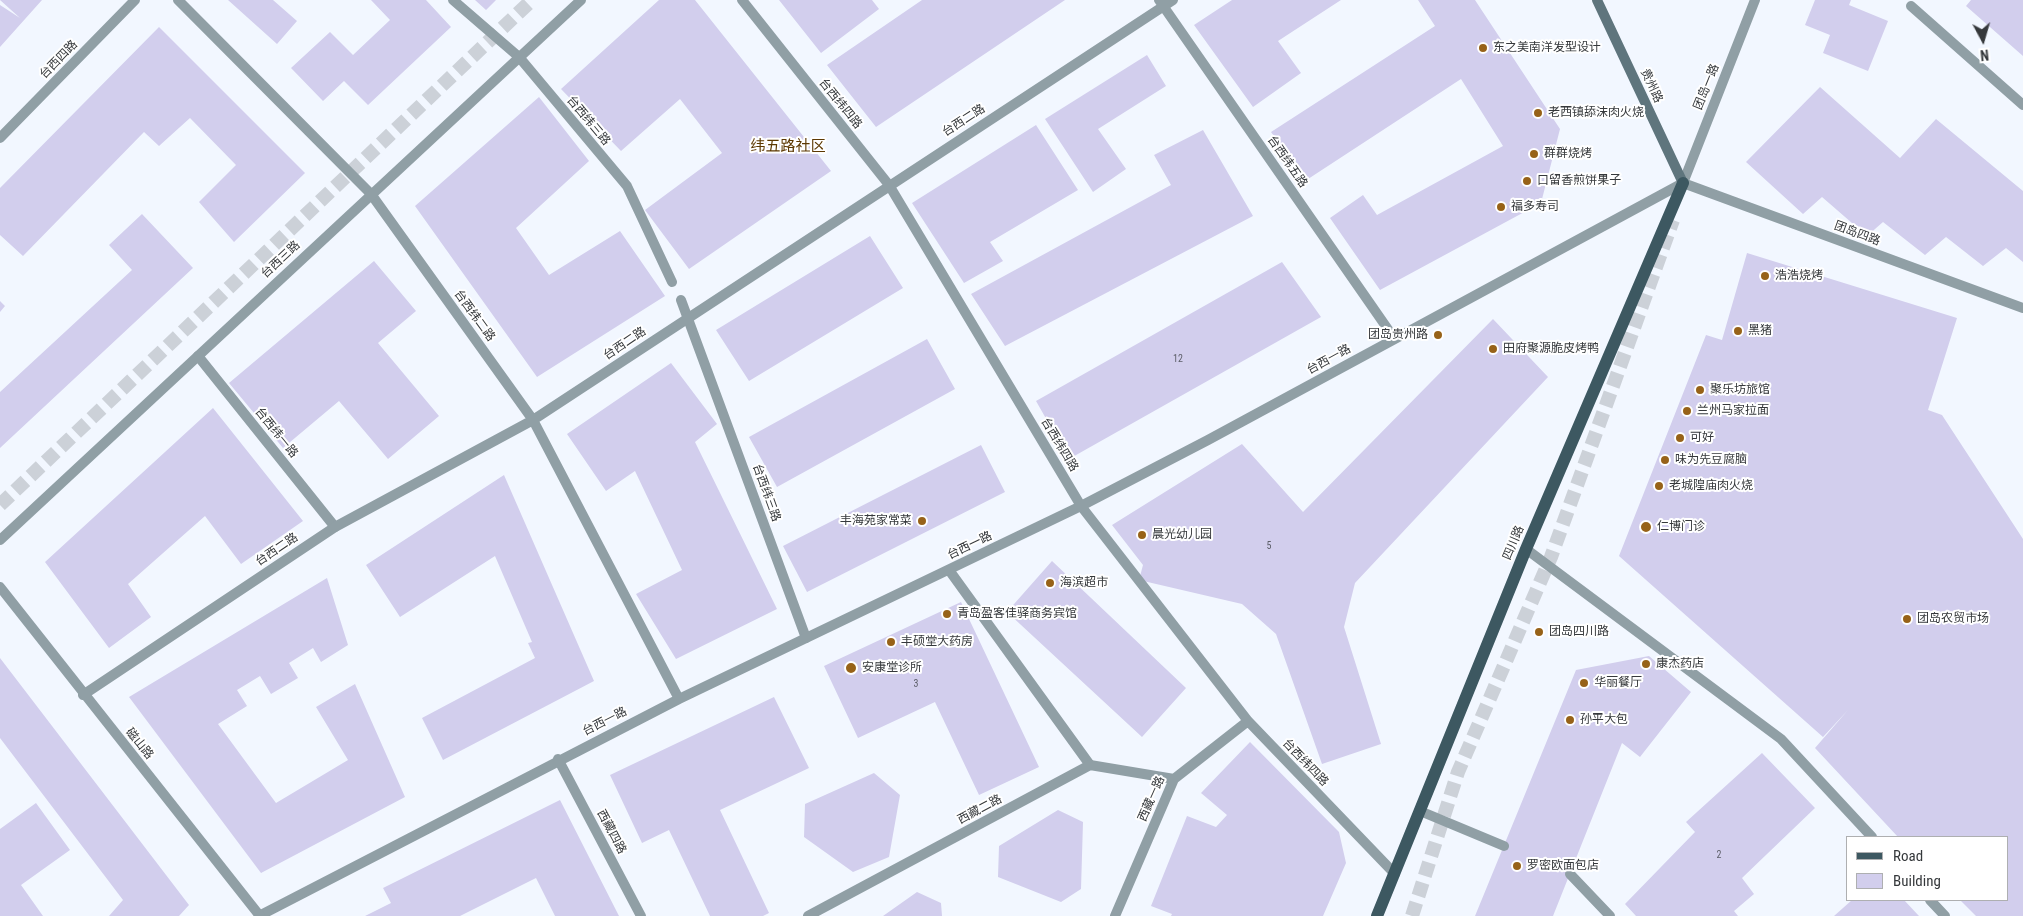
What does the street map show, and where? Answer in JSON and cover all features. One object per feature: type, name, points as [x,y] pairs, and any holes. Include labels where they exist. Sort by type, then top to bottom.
[{"type":"main road","name":"贵州路","points":[[1597,0],[1683,183]]},
{"type":"main road","name":"四川路","points":[[1378,916],[1526,549],[1683,183]]},
{"type":"street","name":"台西四路","points":[[0,138],[135,0]]},
{"type":"street","name":"台西纬二路","points":[[178,0],[371,194],[533,420],[679,699]]},
{"type":"street","name":"台西纬三路","points":[[453,0],[519,58],[626,186],[672,282]]},
{"type":"street","name":"台西三路","points":[[0,540],[581,0]]},
{"type":"street","name":"台西纬四路","points":[[742,0],[889,185],[1081,506],[1248,721],[1395,874]]},
{"type":"street","name":"台西二路","points":[[83,695],[336,527],[533,420],[1162,3],[1173,0]]},
{"type":"street","name":"团岛一路","points":[[1683,183],[1755,0]]},
{"type":"street","name":"台西纬五路","points":[[1162,3],[1394,338]]},
{"type":"street","points":[[1911,6],[2023,105]]},
{"type":"street","name":"团岛四路","points":[[1683,183],[2023,308]]},
{"type":"street","name":"台西一路","points":[[259,916],[558,759],[1081,506],[1208,440],[1683,183]]},
{"type":"street","name":"台西纬三路","points":[[681,300],[806,638]]},
{"type":"street","name":"台西纬一路","points":[[198,356],[336,527]]},
{"type":"street","points":[[1526,549],[1781,739],[1871,836]]},
{"type":"street","points":[[949,570],[1090,765],[1174,778]]},
{"type":"street","name":"磁山路","points":[[0,587],[83,695],[259,916]]},
{"type":"street","name":"西藏一路","points":[[1114,916],[1174,778],[1248,721]]},
{"type":"street","name":"西藏四路","points":[[558,759],[641,916]]},
{"type":"street","name":"西藏二路","points":[[808,916],[1090,765]]},
{"type":"street","points":[[1420,811],[1504,846]]},
{"type":"street","points":[[1570,874],[1610,916]]},
{"type":"street","points":[[1931,901],[1945,916]]},
{"type":"building","points":[[0,0],[42,0],[0,47],[0,5],[20,18]]},
{"type":"building","points":[[228,0],[273,0],[297,21],[277,44]]},
{"type":"building","points":[[371,0],[426,0],[451,27],[368,105],[344,81],[323,101],[291,68],[330,32],[353,55],[390,20]]},
{"type":"building","points":[[475,0],[496,0],[486,10]]},
{"type":"building","points":[[659,0],[695,0],[831,171],[689,269],[645,210],[722,153],[680,99],[621,151],[561,89]]},
{"type":"building","points":[[779,0],[872,0],[879,9],[821,53]]},
{"type":"building","points":[[922,0],[1065,0],[876,127],[827,65]]},
{"type":"building","points":[[1232,0],[1341,0],[1278,41],[1301,73],[1253,107],[1194,25]]},
{"type":"building","points":[[1418,0],[1475,0],[1560,129],[1541,203],[1380,290],[1330,218],[1363,195],[1377,215],[1503,146],[1461,79],[1305,181],[1271,132],[1435,26]]},
{"type":"building","points":[[1815,0],[1851,0],[1849,5],[1888,21],[1868,71],[1823,53],[1830,35],[1805,25]]},
{"type":"building","points":[[1971,0],[2023,0],[2023,56],[1966,6]]},
{"type":"building","points":[[159,27],[305,173],[234,242],[199,202],[236,165],[190,118],[159,146],[144,132],[23,256],[0,235],[0,188]]},
{"type":"building","points":[[1147,55],[1166,86],[1098,129],[1126,169],[1093,192],[1045,119]]},
{"type":"building","points":[[1820,87],[1900,158],[1936,119],[2023,191],[2023,262],[2006,248],[1983,266],[1946,237],[1925,255],[1883,222],[1867,236],[1822,197],[1803,214],[1746,162]]},
{"type":"building","points":[[539,97],[589,161],[516,228],[549,275],[620,231],[665,296],[537,377],[415,206]]},
{"type":"building","points":[[1036,125],[1078,190],[990,242],[1003,261],[964,283],[912,203]]},
{"type":"building","points":[[1203,130],[1253,216],[1005,346],[971,294],[1171,185],[1154,155]]},
{"type":"building","points":[[142,214],[193,268],[0,448],[0,392],[132,270],[109,245]]},
{"type":"building","points":[[870,236],[903,288],[749,381],[716,330]]},
{"type":"building","name":"团岛农贸市场","points":[[1747,253],[1957,318],[1928,410],[1942,415],[2023,539],[2023,916],[1976,916],[1961,901],[2008,901],[2008,836],[1897,836],[1815,748],[1848,710],[1823,737],[1619,556],[1706,335],[1722,340]]},
{"type":"building","points":[[374,261],[416,311],[378,343],[439,416],[388,459],[339,401],[283,448],[229,383]]},
{"type":"building","points":[[1282,262],[1321,317],[1069,459],[1036,401]]},
{"type":"building","points":[[0,301],[5,306],[0,312]]},
{"type":"building","points":[[1493,319],[1548,377],[1355,583],[1344,627],[1381,744],[1322,764],[1276,634],[1242,604],[1139,580],[1143,565],[1112,525],[1242,444],[1303,512]]},
{"type":"building","points":[[927,339],[955,389],[777,487],[749,437]]},
{"type":"building","points":[[671,363],[717,424],[695,442],[777,609],[676,659],[636,594],[682,570],[635,471],[606,491],[567,434]]},
{"type":"building","points":[[213,408],[303,521],[241,564],[205,516],[128,584],[151,617],[109,648],[45,562]]},
{"type":"building","points":[[981,445],[1005,492],[807,592],[783,546]]},
{"type":"building","points":[[504,475],[594,681],[443,760],[422,718],[535,658],[528,643],[532,642],[495,556],[400,617],[366,565]]},
{"type":"building","points":[[1052,561],[1186,688],[1142,737],[1007,612]]},
{"type":"building","points":[[327,578],[348,645],[321,662],[313,648],[289,663],[298,678],[271,694],[260,676],[237,690],[247,706],[218,724],[276,803],[348,760],[316,707],[355,684],[405,797],[261,873],[129,697]]},
{"type":"building","points":[[961,602],[1039,767],[979,795],[935,702],[858,738],[824,666]]},
{"type":"building","points":[[1649,656],[1691,692],[1640,757],[1622,743],[1553,916],[1475,916],[1576,670]]},
{"type":"building","points":[[0,658],[189,905],[179,916],[109,916],[123,900],[0,738]]},
{"type":"building","points":[[774,697],[809,768],[720,810],[769,913],[763,916],[710,916],[669,830],[642,843],[610,775]]},
{"type":"building","points":[[1250,742],[1339,832],[1346,863],[1323,916],[1171,916],[1172,914],[1151,906],[1187,816],[1216,827],[1227,815],[1201,793]]},
{"type":"building","points":[[1762,753],[1815,808],[1742,878],[1754,894],[1734,911],[1738,916],[1636,916],[1625,904],[1695,832],[1686,822]]},
{"type":"building","points":[[874,773],[900,795],[889,857],[853,872],[804,837],[805,804]]},
{"type":"building","points":[[560,800],[619,916],[555,916],[536,878],[460,916],[365,916],[391,903],[383,888]]},
{"type":"building","points":[[36,803],[70,850],[21,885],[43,916],[0,916],[0,829]]},
{"type":"building","points":[[1058,810],[1083,822],[1081,889],[1061,902],[998,877],[999,846]]},
{"type":"building","points":[[917,892],[941,903],[942,916],[883,916]]},
{"type":"building","points":[[1851,901],[1905,901],[1919,916],[1834,916]]},
{"type":"tunnel","points":[[0,505],[532,0]]},
{"type":"tunnel","points":[[1412,916],[1458,772],[1551,557],[1673,220]]},
{"type":"place","name":"东之美南洋发型设计","points":[[1483,48]]},
{"type":"place","name":"老西镇舔沫肉火烧","points":[[1538,113]]},
{"type":"place","name":"群群烧烤","points":[[1534,154]]},
{"type":"place","name":"口留香煎饼果子","points":[[1527,181]]},
{"type":"place","name":"福多寿司","points":[[1501,207]]},
{"type":"place","name":"浩浩烧烤","points":[[1765,276]]},
{"type":"place","name":"黑猪","points":[[1738,331]]},
{"type":"place","name":"团岛贵州路","points":[[1438,335]]},
{"type":"place","name":"田府聚源脆皮烤鸭","points":[[1493,349]]},
{"type":"place","name":"聚乐坊旅馆","points":[[1700,390]]},
{"type":"place","name":"兰州马家拉面","points":[[1687,411]]},
{"type":"place","name":"可好","points":[[1680,438]]},
{"type":"place","name":"味为先豆腐脑","points":[[1665,460]]},
{"type":"place","name":"老城隍庙肉火烧","points":[[1659,486]]},
{"type":"place","name":"丰海苑家常菜","points":[[922,521]]},
{"type":"place","name":"仁博门诊","points":[[1646,527]]},
{"type":"place","name":"晨光幼儿园","points":[[1142,535]]},
{"type":"place","name":"海滨超市","points":[[1050,583]]},
{"type":"place","name":"青岛盈客佳驿商务宾馆","points":[[947,614]]},
{"type":"place","name":"团岛农贸市场","points":[[1907,619]]},
{"type":"place","name":"团岛四川路","points":[[1539,632]]},
{"type":"place","name":"丰硕堂大药房","points":[[891,642]]},
{"type":"place","name":"康杰药店","points":[[1646,664]]},
{"type":"place","name":"安康堂诊所","points":[[851,668]]},
{"type":"place","name":"华丽餐厅","points":[[1584,683]]},
{"type":"place","name":"孙平大包","points":[[1570,720]]},
{"type":"place","name":"罗密欧面包店","points":[[1517,866]]},
{"type":"district","name":"纬五路社区","points":[[788,147]]}]
